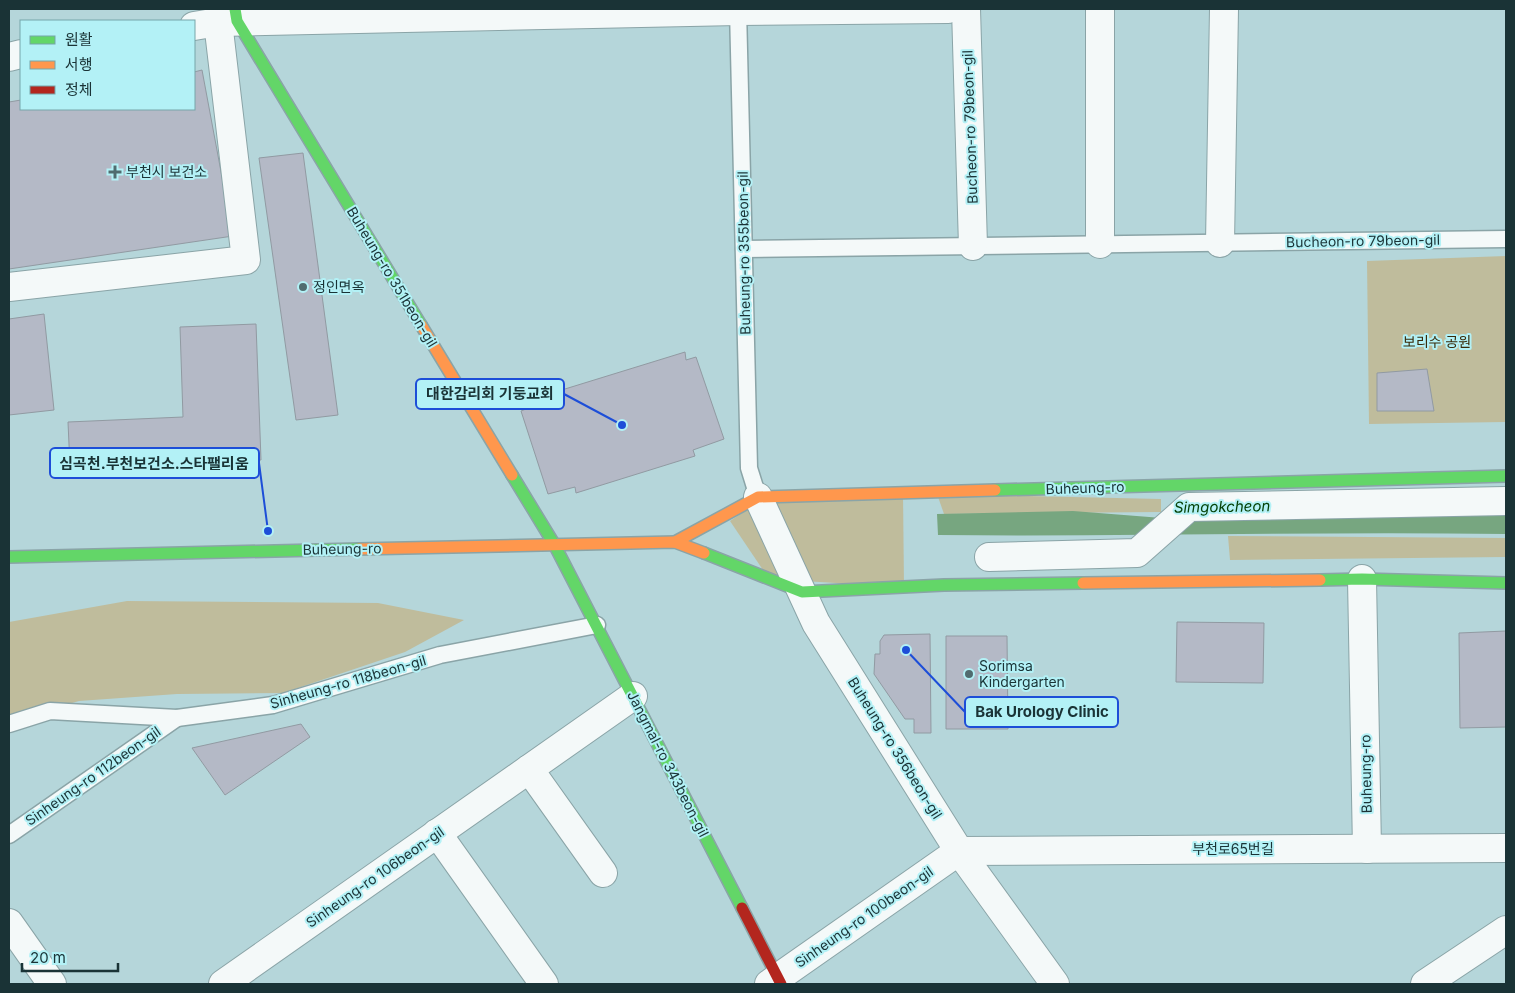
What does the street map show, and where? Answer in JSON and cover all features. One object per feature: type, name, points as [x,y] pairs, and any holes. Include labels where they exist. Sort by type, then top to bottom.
[{"type":"street","points":[[9,287],[246,260],[221,19],[738,10],[948,9]]},
{"type":"street","name":"Bucheon-ro 79beon-gil","points":[[966,9],[973,246]]},
{"type":"street","points":[[1100,9],[1100,244]]},
{"type":"street","points":[[1220,243],[1224,9]]},
{"type":"street","name":"Buheung-ro 351beon-gil","points":[[221,19],[554,544]]},
{"type":"street","name":"Buheung-ro","points":[[674,542],[758,497],[1506,476]]},
{"type":"street","points":[[1231,506],[1298,494],[1506,488]]},
{"type":"street","name":"Buheung-ro 356beon-gil","points":[[758,497],[816,623],[959,851],[1055,984]]},
{"type":"street","points":[[989,557],[1137,553],[1188,507],[1506,501]]},
{"type":"street","name":"Buheung-ro","points":[[9,557],[674,542],[802,592],[944,585],[1362,578],[1506,583]]},
{"type":"street","name":"Jangmal-ro 343beon-gil","points":[[554,544],[633,696],[776,982]]},
{"type":"street","name":"Buheung-ro","points":[[1362,578],[1367,848]]},
{"type":"street","name":"Sinheung-ro 106beon-gil","points":[[223,984],[633,696]]},
{"type":"street","points":[[528,770],[603,873]]},
{"type":"street","points":[[437,833],[544,984]]},
{"type":"street","name":"부천로65번길","points":[[959,851],[1506,848]]},
{"type":"street","name":"Sinheung-ro 100beon-gil","points":[[776,982],[959,851]]},
{"type":"street","points":[[9,923],[52,984]]},
{"type":"street","points":[[1424,984],[1506,930]]},
{"type":"lane","name":"Buheung-ro 355beon-gil","points":[[738,10],[749,468],[758,497]]},
{"type":"lane","name":"Bucheon-ro 79beon-gil","points":[[744,249],[1506,239]]},
{"type":"lane","name":"Sinheung-ro 118beon-gil","points":[[9,724],[50,711],[177,718],[273,705],[440,655],[597,625]]},
{"type":"lane","name":"Sinheung-ro 112beon-gil","points":[[9,835],[177,718]]},
{"type":"green space","name":"보리수 공원","points":[[1506,256],[1506,422],[1369,424],[1367,261]]},
{"type":"green space","points":[[903,493],[904,587],[769,579],[730,521],[754,505]]},
{"type":"green space","points":[[937,494],[1161,499],[1161,512],[944,514]]},
{"type":"green space","points":[[1228,536],[1506,538],[1506,557],[1230,560]]},
{"type":"green space","points":[[127,601],[378,603],[464,620],[405,652],[283,693],[177,694],[79,701],[9,721],[9,622]]},
{"type":"shaded area","points":[[1506,508],[1506,534],[938,535],[937,514],[1073,511],[1162,518]]},
{"type":"building","name":"부천시 보건소","points":[[202,70],[233,236],[9,269],[9,102],[20,100],[20,110],[195,110],[195,72]]},
{"type":"building","points":[[303,153],[338,415],[296,420],[259,158]]},
{"type":"building","points":[[44,314],[54,410],[9,415],[9,319]]},
{"type":"building","points":[[256,324],[261,460],[70,467],[68,422],[183,417],[180,327]]},
{"type":"building","points":[[685,352],[686,360],[696,357],[724,439],[693,450],[695,456],[576,493],[575,487],[548,494],[521,411],[541,403],[539,397]]},
{"type":"building","points":[[1427,369],[1434,411],[1377,411],[1377,373]]},
{"type":"building","points":[[1177,622],[1264,623],[1263,683],[1176,682]]},
{"type":"building","points":[[1506,631],[1506,727],[1460,728],[1459,633]]},
{"type":"building","points":[[930,634],[931,733],[914,733],[914,719],[905,719],[874,674],[875,654],[880,654],[880,641],[884,635]]},
{"type":"building","points":[[946,636],[1007,636],[1008,729],[946,729]]},
{"type":"building","points":[[301,724],[310,737],[225,795],[192,748]]},
{"type":"traffic: fast","points":[[235,9],[237,21],[421,325]]},
{"type":"traffic: fast","points":[[512,475],[554,544],[742,908]]},
{"type":"traffic: fast","points":[[995,490],[1506,476]]},
{"type":"traffic: fast","points":[[9,557],[359,549]]},
{"type":"traffic: fast","points":[[704,553],[802,592],[944,585],[1083,583]]},
{"type":"traffic: fast","points":[[1320,580],[1362,579],[1506,583]]},
{"type":"traffic: slow","points":[[421,325],[512,475]]},
{"type":"traffic: slow","points":[[675,542],[758,497],[995,490]]},
{"type":"traffic: slow","points":[[359,549],[675,542],[704,553]]},
{"type":"traffic: slow","points":[[1083,583],[1320,580]]},
{"type":"traffic: jam","points":[[742,908],[781,984]]},
{"type":"place","name":"부천시 보건소","points":[[115,172]]},
{"type":"place","name":"정인면옥","points":[[303,287]]},
{"type":"place","name":"대한감리회 기둥교회","points":[[622,425]]},
{"type":"place","name":"심곡천.부천보건소.스타팰리움","points":[[268,531]]},
{"type":"place","name":"Bak Urology Clinic","points":[[906,650]]},
{"type":"place","name":"Sorimsa Kindergarten","points":[[969,674]]},
{"type":"water label","name":"Simgokcheon","points":[[1222,507]]}]
